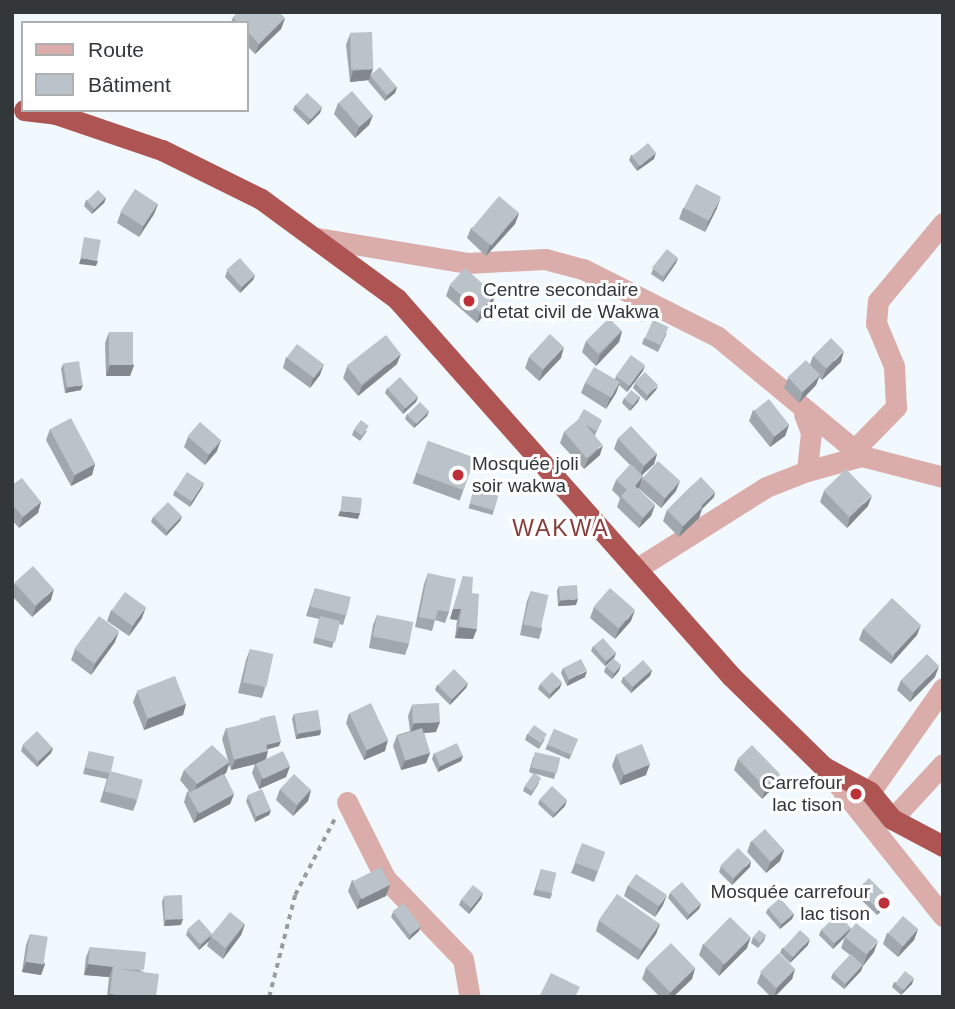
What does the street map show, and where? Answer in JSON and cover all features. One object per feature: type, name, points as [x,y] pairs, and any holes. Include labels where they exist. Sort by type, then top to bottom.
[{"type":"highway","points":[[40,112],[56,114],[162,150],[261,199],[397,299],[636,569],[824,767],[870,792],[892,819],[943,846]]},
{"type":"street","points":[[636,569],[754,494],[858,453],[897,407],[894,366],[876,323],[878,301],[943,223]]},
{"type":"street","points":[[318,239],[467,263],[545,259],[583,268],[718,337],[804,414],[858,453],[943,477]]},
{"type":"street","points":[[804,414],[811,432],[807,471]]},
{"type":"street","points":[[870,792],[943,688]]},
{"type":"street","points":[[892,819],[943,764]]},
{"type":"street","points":[[824,767],[943,916]]},
{"type":"street","points":[[347,802],[386,878],[463,958],[470,997]]},
{"type":"path","points":[[269,997],[295,895],[314,849],[347,802]]},
{"type":"building","points":[[238,12],[279,12],[285,18],[259,44],[248,32],[248,21],[236,21],[233,17]]},
{"type":"building","points":[[372,32],[373,69],[351,70],[350,33]]},
{"type":"building","points":[[380,67],[397,87],[387,95],[370,75]]},
{"type":"building","points":[[352,91],[373,115],[359,127],[338,103]]},
{"type":"building","points":[[307,93],[322,107],[311,120],[295,105]]},
{"type":"building","points":[[648,143],[656,153],[640,166],[632,156]]},
{"type":"building","points":[[696,184],[721,197],[709,221],[684,208]]},
{"type":"building","points":[[135,189],[158,204],[143,226],[120,212]]},
{"type":"building","points":[[98,190],[106,198],[94,209],[87,201]]},
{"type":"building","points":[[499,196],[519,213],[491,246],[471,229]]},
{"type":"building","points":[[84,237],[101,240],[97,261],[80,258]]},
{"type":"building","points":[[667,249],[678,258],[663,276],[652,268]]},
{"type":"building","points":[[240,258],[255,275],[242,287],[226,270]]},
{"type":"building","points":[[465,268],[495,295],[479,312],[450,285]]},
{"type":"building","points":[[641,303],[650,309],[645,317],[635,311]]},
{"type":"building","points":[[609,318],[622,331],[598,354],[586,341]]},
{"type":"building","points":[[653,320],[669,327],[660,345],[645,338]]},
{"type":"building","points":[[109,332],[133,332],[133,365],[109,365]]},
{"type":"building","points":[[550,334],[564,347],[543,370],[529,357]]},
{"type":"building","points":[[386,335],[401,354],[361,385],[347,366]]},
{"type":"building","points":[[831,338],[844,351],[826,368],[813,356]]},
{"type":"building","points":[[297,344],[324,364],[314,378],[287,358]]},
{"type":"building","points":[[631,355],[645,365],[629,386],[616,376]]},
{"type":"building","points":[[806,360],[820,375],[802,392],[788,377]]},
{"type":"building","points":[[79,361],[83,385],[67,387],[63,364]]},
{"type":"building","points":[[594,367],[620,382],[611,398],[585,383]]},
{"type":"building","points":[[645,372],[658,385],[647,395],[634,383]]},
{"type":"building","points":[[400,377],[418,397],[405,408],[387,388]]},
{"type":"building","points":[[631,390],[640,397],[633,405],[624,399]]},
{"type":"building","points":[[769,399],[789,425],[774,437],[754,411]]},
{"type":"building","points":[[420,402],[429,411],[416,424],[407,415]]},
{"type":"building","points":[[584,409],[602,420],[596,431],[578,419]]},
{"type":"building","points":[[71,418],[95,464],[74,475],[50,429]]},
{"type":"building","points":[[580,418],[602,445],[586,458],[564,431]]},
{"type":"building","points":[[361,420],[369,426],[362,436],[354,430]]},
{"type":"building","points":[[200,422],[221,440],[209,455],[188,436]]},
{"type":"building","points":[[631,426],[657,454],[644,466],[618,438]]},
{"type":"building","points":[[428,441],[475,458],[463,490],[416,473]]},
{"type":"building","points":[[658,461],[680,481],[665,498],[643,478]]},
{"type":"building","points":[[631,464],[643,476],[635,486],[655,505],[643,518],[621,496],[627,490],[616,480]]},
{"type":"building","points":[[846,469],[872,496],[849,517],[824,491]]},
{"type":"building","points":[[187,472],[204,483],[192,501],[175,490]]},
{"type":"building","points":[[701,477],[715,492],[700,507],[686,491]]},
{"type":"building","points":[[22,478],[41,502],[23,517],[12,504],[12,485]]},
{"type":"building","points":[[474,489],[498,496],[494,510],[470,503]]},
{"type":"building","points":[[686,491],[702,507],[683,526],[667,510]]},
{"type":"building","points":[[342,496],[362,498],[360,513],[340,511]]},
{"type":"building","points":[[168,502],[182,516],[167,531],[153,517]]},
{"type":"building","points":[[33,566],[54,589],[35,606],[14,583]]},
{"type":"building","points":[[428,573],[456,579],[449,612],[438,610],[435,620],[419,617]]},
{"type":"building","points":[[463,576],[473,577],[472,593],[479,594],[477,629],[459,627],[461,609],[453,609]]},
{"type":"building","points":[[577,585],[578,599],[560,600],[559,586]]},
{"type":"building","points":[[315,588],[351,597],[346,615],[310,606]]},
{"type":"building","points":[[610,588],[635,610],[619,629],[594,607]]},
{"type":"building","points":[[531,591],[549,595],[541,628],[523,624]]},
{"type":"building","points":[[125,592],[146,607],[133,626],[111,611]]},
{"type":"building","points":[[892,598],[921,625],[893,656],[863,629]]},
{"type":"building","points":[[377,615],[413,622],[409,644],[373,637]]},
{"type":"building","points":[[99,616],[119,631],[94,664],[74,649]]},
{"type":"building","points":[[320,616],[340,621],[335,642],[315,637]]},
{"type":"building","points":[[603,638],[616,653],[606,662],[593,647]]},
{"type":"building","points":[[250,649],[273,654],[266,687],[243,682]]},
{"type":"building","points":[[927,654],[939,666],[913,692],[901,680]]},
{"type":"building","points":[[613,658],[621,665],[614,674],[606,666]]},
{"type":"building","points":[[581,659],[587,671],[569,680],[563,668]]},
{"type":"building","points":[[643,660],[652,670],[632,687],[624,677]]},
{"type":"building","points":[[454,669],[468,683],[452,699],[438,685]]},
{"type":"building","points":[[552,672],[562,682],[550,694],[540,684]]},
{"type":"building","points":[[175,676],[186,704],[147,719],[137,691]]},
{"type":"building","points":[[371,703],[388,740],[367,750],[349,713]]},
{"type":"building","points":[[439,703],[440,722],[413,723],[412,704]]},
{"type":"building","points":[[318,710],[321,730],[297,734],[294,714]]},
{"type":"building","points":[[275,715],[281,741],[265,745],[259,719]]},
{"type":"building","points":[[260,720],[268,751],[234,760],[226,728]]},
{"type":"building","points":[[534,725],[547,734],[541,743],[528,734]]},
{"type":"building","points":[[422,728],[430,753],[405,761],[397,736]]},
{"type":"building","points":[[554,729],[578,739],[571,755],[547,745]]},
{"type":"building","points":[[37,731],[53,748],[38,761],[22,745]]},
{"type":"building","points":[[457,743],[463,756],[440,766],[434,754]]},
{"type":"building","points":[[642,744],[650,764],[624,775],[616,754]]},
{"type":"building","points":[[212,745],[230,762],[197,784],[184,770]]},
{"type":"building","points":[[752,745],[780,774],[765,788],[738,759]]},
{"type":"building","points":[[89,751],[114,757],[111,773],[85,768]]},
{"type":"building","points":[[283,751],[290,766],[263,779],[256,764]]},
{"type":"building","points":[[535,752],[560,758],[557,773],[531,768]]},
{"type":"building","points":[[110,771],[143,780],[137,800],[105,791]]},
{"type":"building","points":[[534,773],[541,778],[532,791],[525,786]]},
{"type":"building","points":[[223,774],[234,794],[199,814],[188,793]]},
{"type":"building","points":[[294,774],[311,790],[296,805],[280,789]]},
{"type":"building","points":[[552,786],[567,800],[555,813],[540,799]]},
{"type":"building","points":[[262,789],[271,810],[256,816],[247,795]]},
{"type":"building","points":[[765,829],[784,850],[770,862],[752,841]]},
{"type":"building","points":[[582,843],[605,852],[598,872],[574,863]]},
{"type":"building","points":[[738,848],[751,861],[733,878],[720,866]]},
{"type":"building","points":[[381,867],[390,885],[362,899],[352,882]]},
{"type":"building","points":[[541,869],[557,873],[551,893],[536,889]]},
{"type":"building","points":[[636,874],[667,895],[659,906],[628,886]]},
{"type":"building","points":[[869,878],[890,899],[879,911],[858,889]]},
{"type":"building","points":[[682,882],[701,904],[689,914],[670,892]]},
{"type":"building","points":[[473,885],[483,893],[471,908],[461,900]]},
{"type":"building","points":[[617,894],[660,924],[641,950],[599,920]]},
{"type":"building","points":[[182,895],[183,919],[165,920],[164,896]]},
{"type":"building","points":[[780,898],[794,914],[782,924],[768,908]]},
{"type":"building","points":[[404,903],[421,926],[410,935],[393,911]]},
{"type":"building","points":[[230,912],[245,924],[225,948],[210,936]]},
{"type":"building","points":[[838,914],[851,928],[834,944],[821,930]]},
{"type":"building","points":[[903,916],[918,929],[903,946],[888,933]]},
{"type":"building","points":[[730,917],[751,937],[724,964],[704,944]]},
{"type":"building","points":[[199,919],[212,934],[200,945],[187,929]]},
{"type":"building","points":[[856,923],[878,941],[866,955],[845,937]]},
{"type":"building","points":[[759,930],[766,935],[760,943],[753,937]]},
{"type":"building","points":[[800,930],[810,939],[793,957],[783,949]]},
{"type":"building","points":[[30,934],[48,937],[43,964],[26,962]]},
{"type":"building","points":[[671,943],[695,968],[670,992],[646,967]]},
{"type":"building","points":[[90,947],[146,952],[144,970],[118,969],[159,974],[156,997],[110,994],[113,967],[88,964]]},
{"type":"building","points":[[779,953],[795,969],[776,988],[760,972]]},
{"type":"building","points":[[851,954],[863,965],[845,984],[833,973]]},
{"type":"building","points":[[905,971],[914,978],[904,990],[895,984]]},
{"type":"building","points":[[551,973],[580,987],[575,997],[540,995]]},
{"type":"place","name":"Centre secondaire d'etat civil de Wakwa","points":[[469,301]]},
{"type":"place","name":"Mosquée joli soir wakwa","points":[[458,475]]},
{"type":"place","name":"Carrefour lac tison","points":[[856,794]]},
{"type":"place","name":"Mosquée carrefour lac tison","points":[[884,903]]},
{"type":"district","name":"WAKWA","points":[[561,528]]}]
